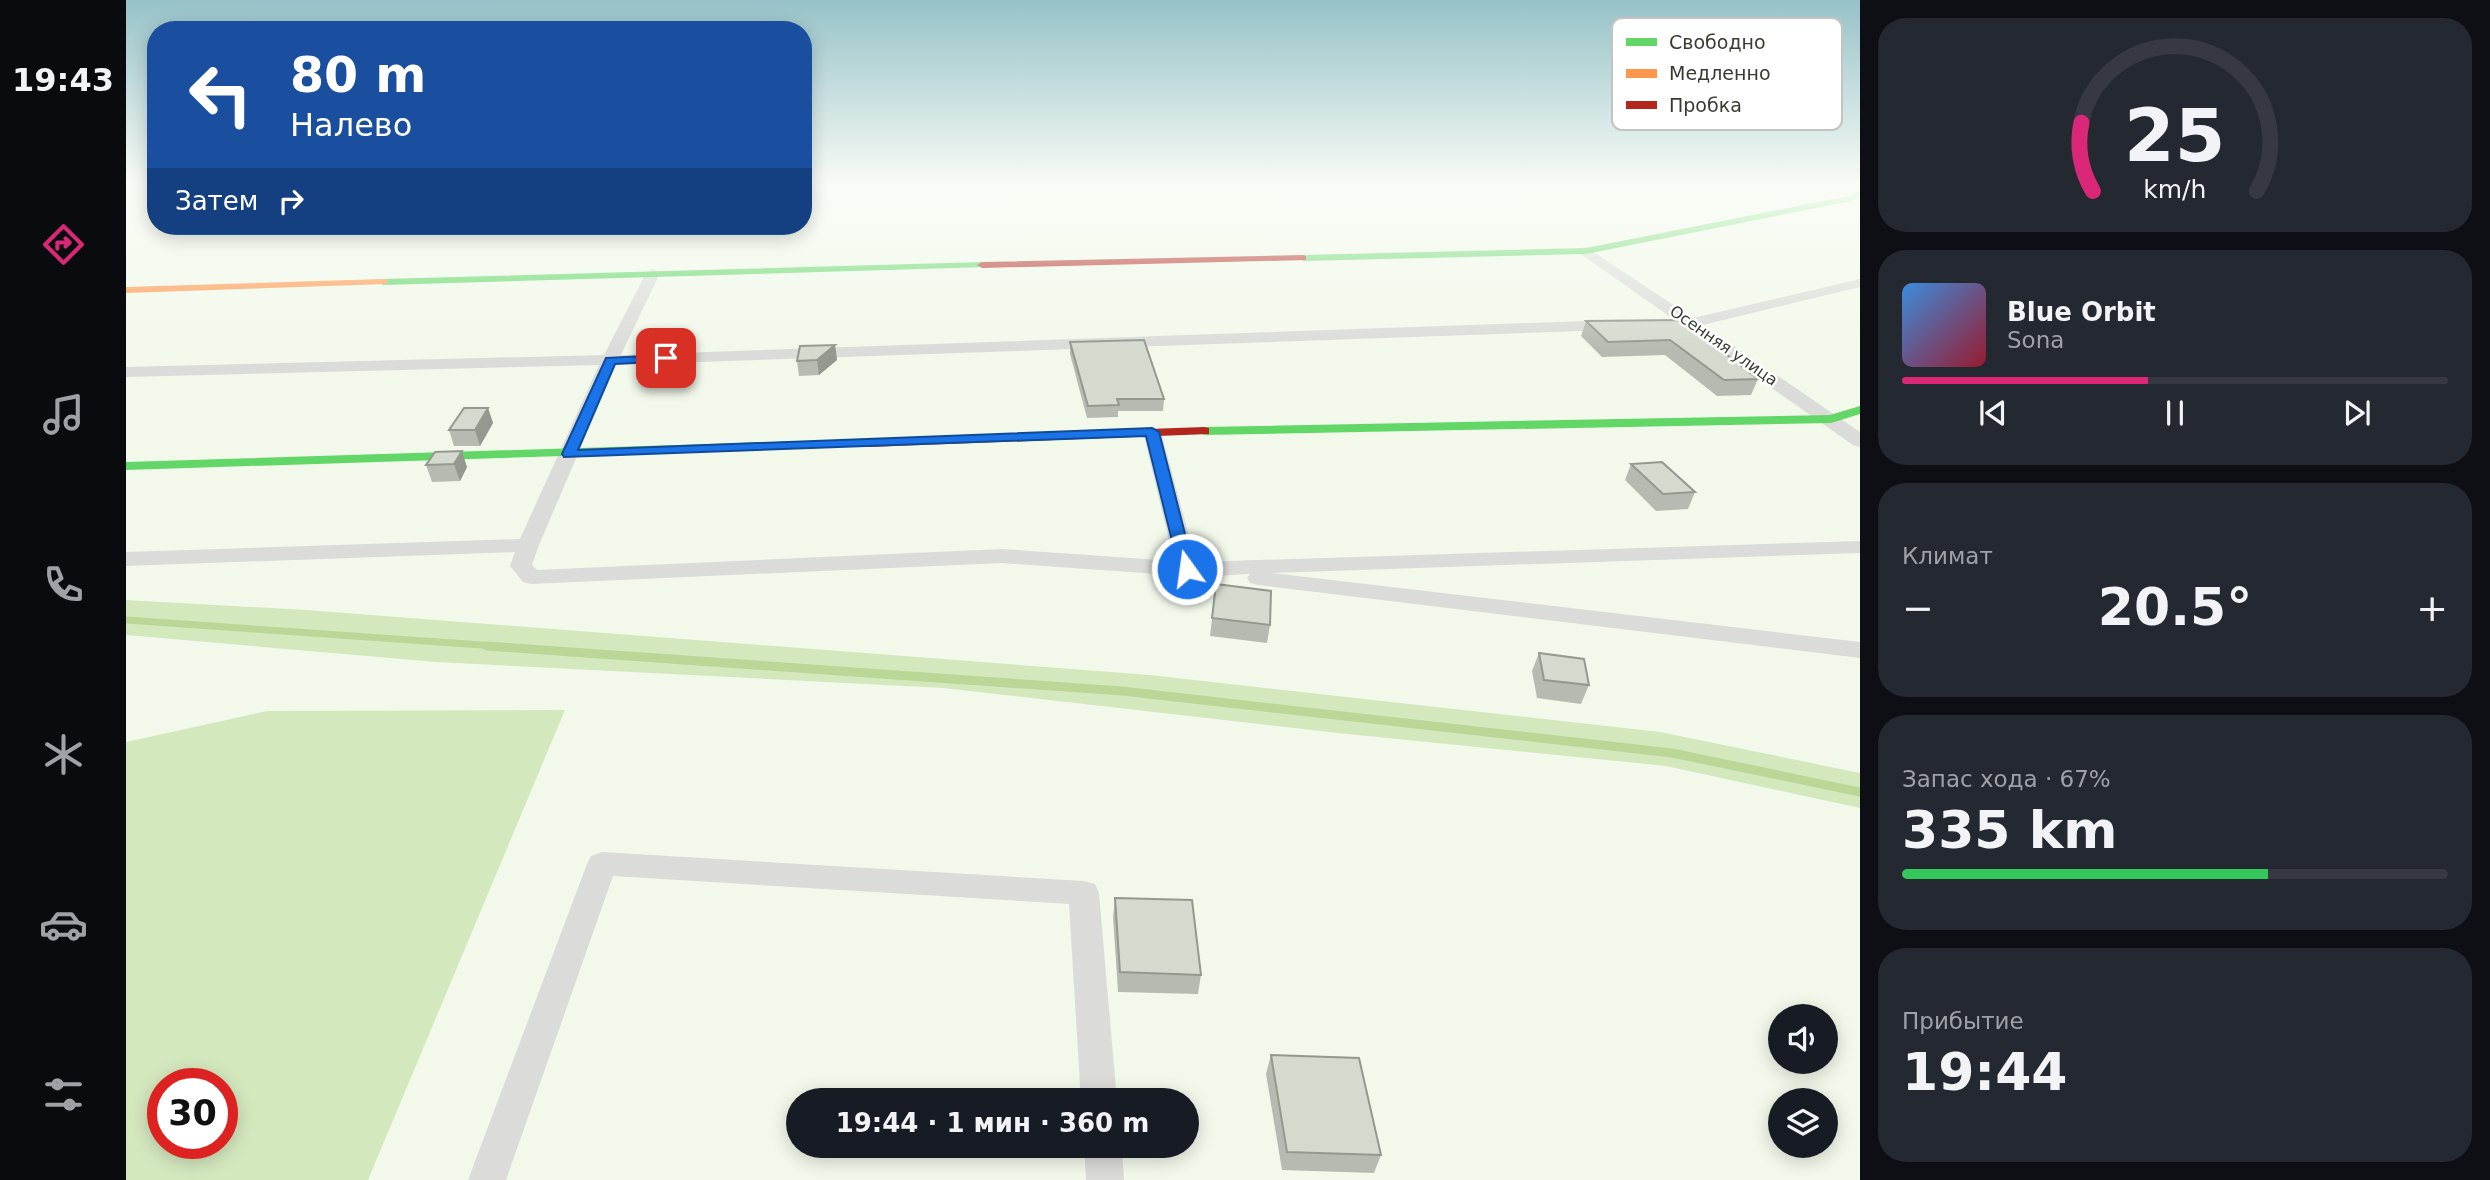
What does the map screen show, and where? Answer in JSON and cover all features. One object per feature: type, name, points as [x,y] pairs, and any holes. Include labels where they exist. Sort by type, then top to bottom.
[{"type":"street","points":[[126,290],[653,273],[1586,251],[1641,240]]},
{"type":"street","name":"Осенняя улица","points":[[1586,251],[1860,440]]},
{"type":"street","points":[[653,273],[610,360],[528,545],[521,566],[531,577],[1002,556],[1187,569],[1860,650]]},
{"type":"street","points":[[126,372],[610,360],[1691,323],[1860,283]]},
{"type":"street","points":[[126,466],[569,454],[1152,432],[1831,419],[1860,410]]},
{"type":"street","points":[[1152,432],[1187,569]]},
{"type":"street","points":[[126,559],[528,545]]},
{"type":"street","points":[[1187,569],[1860,547]]},
{"type":"street","points":[[487,1180],[602,864],[1084,893],[1098,1088]]},
{"type":"street","points":[[1104,1158],[1105,1180]]},
{"type":"green space","points":[[126,600],[307,610],[1150,675],[1660,732],[1860,773],[1860,808],[1666,766],[1338,733],[943,688],[436,662],[126,635]]},
{"type":"green space","points":[[565,710],[368,1180],[126,1180],[126,742],[267,711]]},
{"type":"building","points":[[1682,320],[1758,379],[1724,380],[1670,340],[1608,342],[1586,321]]},
{"type":"building","points":[[1144,340],[1164,399],[1117,399],[1119,405],[1088,406],[1070,342]]},
{"type":"building","points":[[835,345],[817,360],[797,361],[800,346]]},
{"type":"building","points":[[464,408],[488,408],[475,430],[449,430]]},
{"type":"building","points":[[462,451],[454,464],[426,465],[435,452]]},
{"type":"building","points":[[1662,462],[1695,492],[1663,494],[1631,464]]},
{"type":"building","points":[[1216,584],[1271,591],[1270,625],[1212,618]]},
{"type":"building","points":[[1539,653],[1584,659],[1589,685],[1544,680]]},
{"type":"building","points":[[1115,898],[1192,900],[1201,975],[1120,972]]},
{"type":"building","points":[[1271,1055],[1359,1058],[1381,1155],[1287,1152]]},
{"type":"waterway","points":[[126,620],[511,647]]},
{"type":"waterway","points":[[487,646],[1122,691],[1672,753],[1860,792]]},
{"type":"traffic: fast","points":[[1303,258],[1586,251],[1641,240]]},
{"type":"traffic: fast","points":[[383,282],[982,265]]},
{"type":"traffic: fast","points":[[1204,431],[1831,419],[1860,410]]},
{"type":"traffic: fast","points":[[126,466],[869,443]]},
{"type":"traffic: slow","points":[[126,290],[383,282]]},
{"type":"traffic: jam","points":[[982,265],[1303,258]]},
{"type":"traffic: jam","points":[[869,443],[1204,431]]},
{"type":"route","points":[[666,358],[610,360],[569,454],[1152,432],[1187,569]]}]
